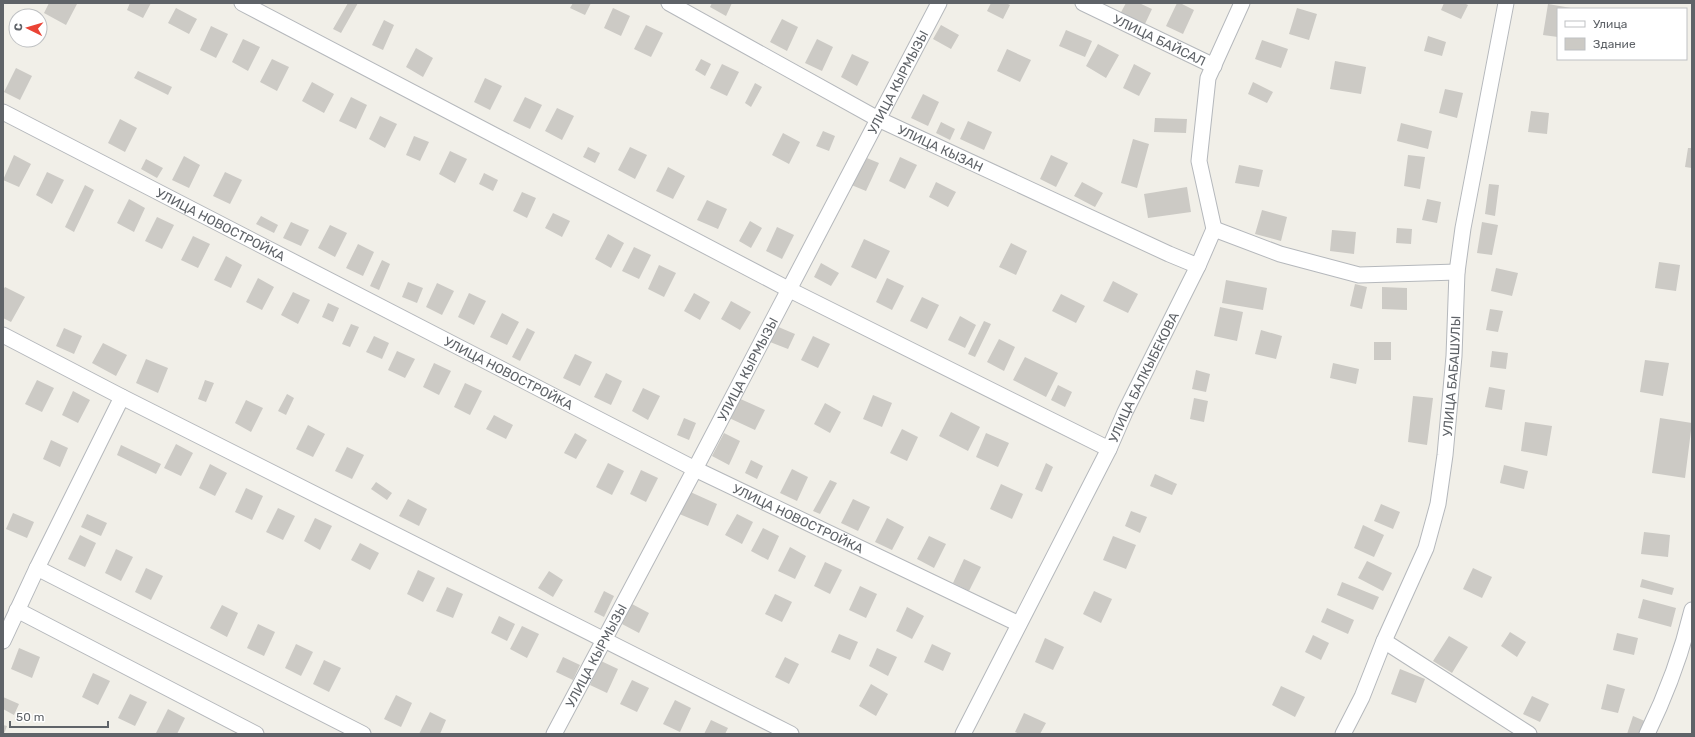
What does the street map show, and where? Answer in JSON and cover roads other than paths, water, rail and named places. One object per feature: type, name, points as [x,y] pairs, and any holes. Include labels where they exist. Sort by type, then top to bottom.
[{"type":"street","points":[[242,3],[788,289],[1109,449]]},
{"type":"street","name":"УЛИЦА КЫЗАН","points":[[669,3],[878,119],[1169,254],[1198,266]]},
{"type":"street","name":"УЛИЦА КЫРМЫЗЫ","points":[[554,734],[695,469],[939,3]]},
{"type":"street","name":"УЛИЦА БАЙСАЛ","points":[[1083,3],[1214,66]]},
{"type":"street","points":[[1242,3],[1208,78],[1199,161],[1214,229],[1280,254],[1359,275],[1457,272]]},
{"type":"street","name":"УЛИЦА БАБАШУЛЫ","points":[[1343,734],[1362,698],[1384,641],[1426,548],[1438,504],[1445,455],[1454,356],[1457,272],[1466,214],[1506,3]]},
{"type":"street","name":"УЛИЦА НОВОСТРОЙКА","points":[[3,112],[695,469],[1019,624]]},
{"type":"street","name":"УЛИЦА БАЛКЫБЕКОВА","points":[[963,734],[1109,449],[1125,412],[1198,266],[1214,229]]},
{"type":"street","points":[[3,335],[122,397],[791,734]]},
{"type":"street","points":[[3,641],[37,568],[122,397]]},
{"type":"street","points":[[37,568],[363,734]]},
{"type":"street","points":[[18,610],[256,734]]},
{"type":"street","points":[[1647,734],[1656,716],[1673,670],[1686,633],[1692,610]]},
{"type":"street","points":[[1384,641],[1528,734]]}]
